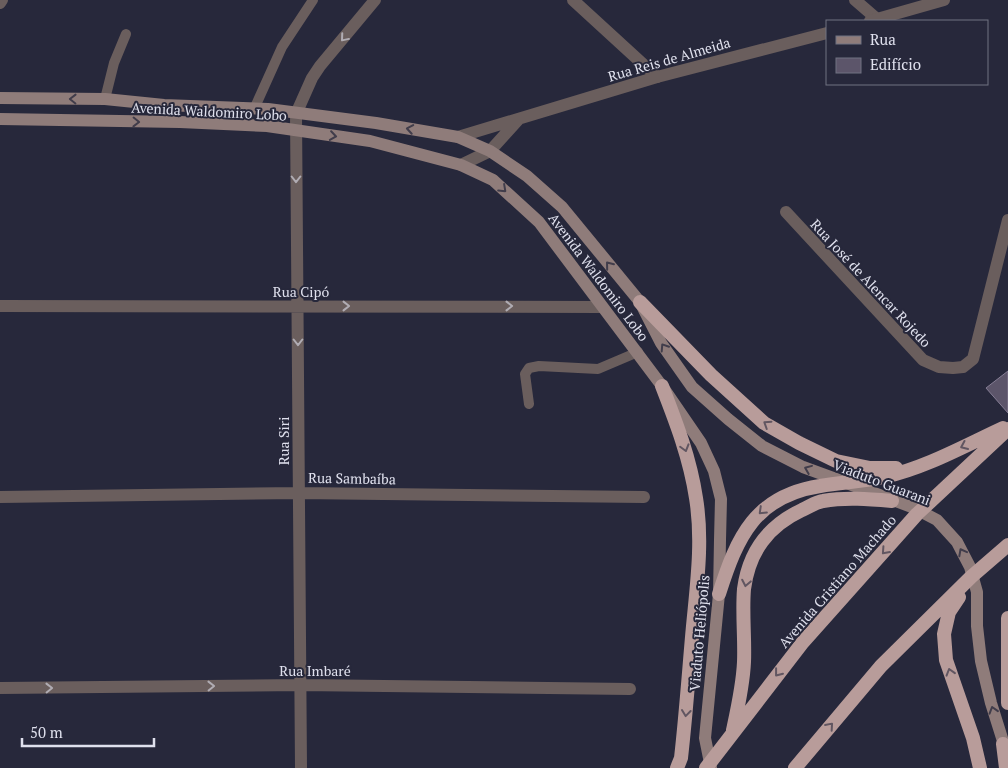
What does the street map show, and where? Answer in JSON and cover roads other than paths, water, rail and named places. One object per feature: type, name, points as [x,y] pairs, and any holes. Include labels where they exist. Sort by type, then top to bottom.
[{"type":"highway","points":[[640,302],[710,375],[764,423],[836,460],[870,468],[911,469]]},
{"type":"highway","points":[[662,386],[681,433],[691,468],[696,500],[699,549],[689,692],[681,758],[677,768]]},
{"type":"highway","points":[[719,594],[729,563],[743,534],[762,509],[789,493],[819,486],[885,477],[911,469],[1008,427]]},
{"type":"highway","name":"Avenida Cristiano Machado","points":[[706,768],[803,642],[917,514],[1008,427]]},
{"type":"highway","points":[[732,733],[740,698],[744,662],[744,588],[750,563],[758,544],[774,528],[795,513],[821,501],[857,498],[892,501]]},
{"type":"highway","points":[[795,768],[881,666],[971,577],[1008,545]]},
{"type":"highway","points":[[971,577],[949,612],[944,634],[946,660],[973,738],[980,768]]},
{"type":"highway","points":[[1008,618],[1008,703]]},
{"type":"highway","points":[[1006,750],[1006,768]]},
{"type":"main road","name":"Avenida Waldomiro Lobo","points":[[0,98],[105,99],[164,105],[254,108],[376,123],[458,137],[490,151],[527,176],[562,207],[640,302]]},
{"type":"main road","name":"Avenida Waldomiro Lobo","points":[[0,119],[180,122],[267,126],[370,141],[461,165],[493,180],[539,222],[638,352],[701,443],[714,471],[720,499]]},
{"type":"main road","name":"Viaduto Guarani","points":[[640,302],[661,343],[692,387],[755,441],[803,467],[912,507],[937,520],[957,542],[970,567],[977,592],[977,626],[981,661],[991,703],[1006,750]]},
{"type":"main road","name":"Viaduto Heliópolis","points":[[711,768],[705,738],[719,594],[720,499]]},
{"type":"street","points":[[296,114],[316,72],[375,0]]},
{"type":"street","points":[[573,0],[656,77]]},
{"type":"street","points":[[855,0],[874,20],[944,0]]},
{"type":"street","name":"Rua Reis de Almeida","points":[[458,137],[656,77],[826,33]]},
{"type":"street","name":"Rua Siri","points":[[296,114],[301,768]]},
{"type":"street","name":"Rua Reis de Almeida","points":[[461,165],[490,151],[520,119]]},
{"type":"street","name":"Rua José de Alencar Rojedo","points":[[786,212],[923,360],[939,367],[963,367],[973,359],[1008,220]]},
{"type":"street","name":"Rua Cipó","points":[[0,306],[602,306]]},
{"type":"street","name":"Rua Sambaíba","points":[[0,497],[299,493],[644,497]]},
{"type":"street","name":"Rua Imbaré","points":[[0,688],[301,685],[630,689]]},
{"type":"lane","points":[[254,108],[282,47],[313,0]]},
{"type":"lane","points":[[105,99],[114,62],[126,34]]},
{"type":"lane","points":[[529,404],[525,374],[529,368],[539,366],[598,369],[638,352]]}]
